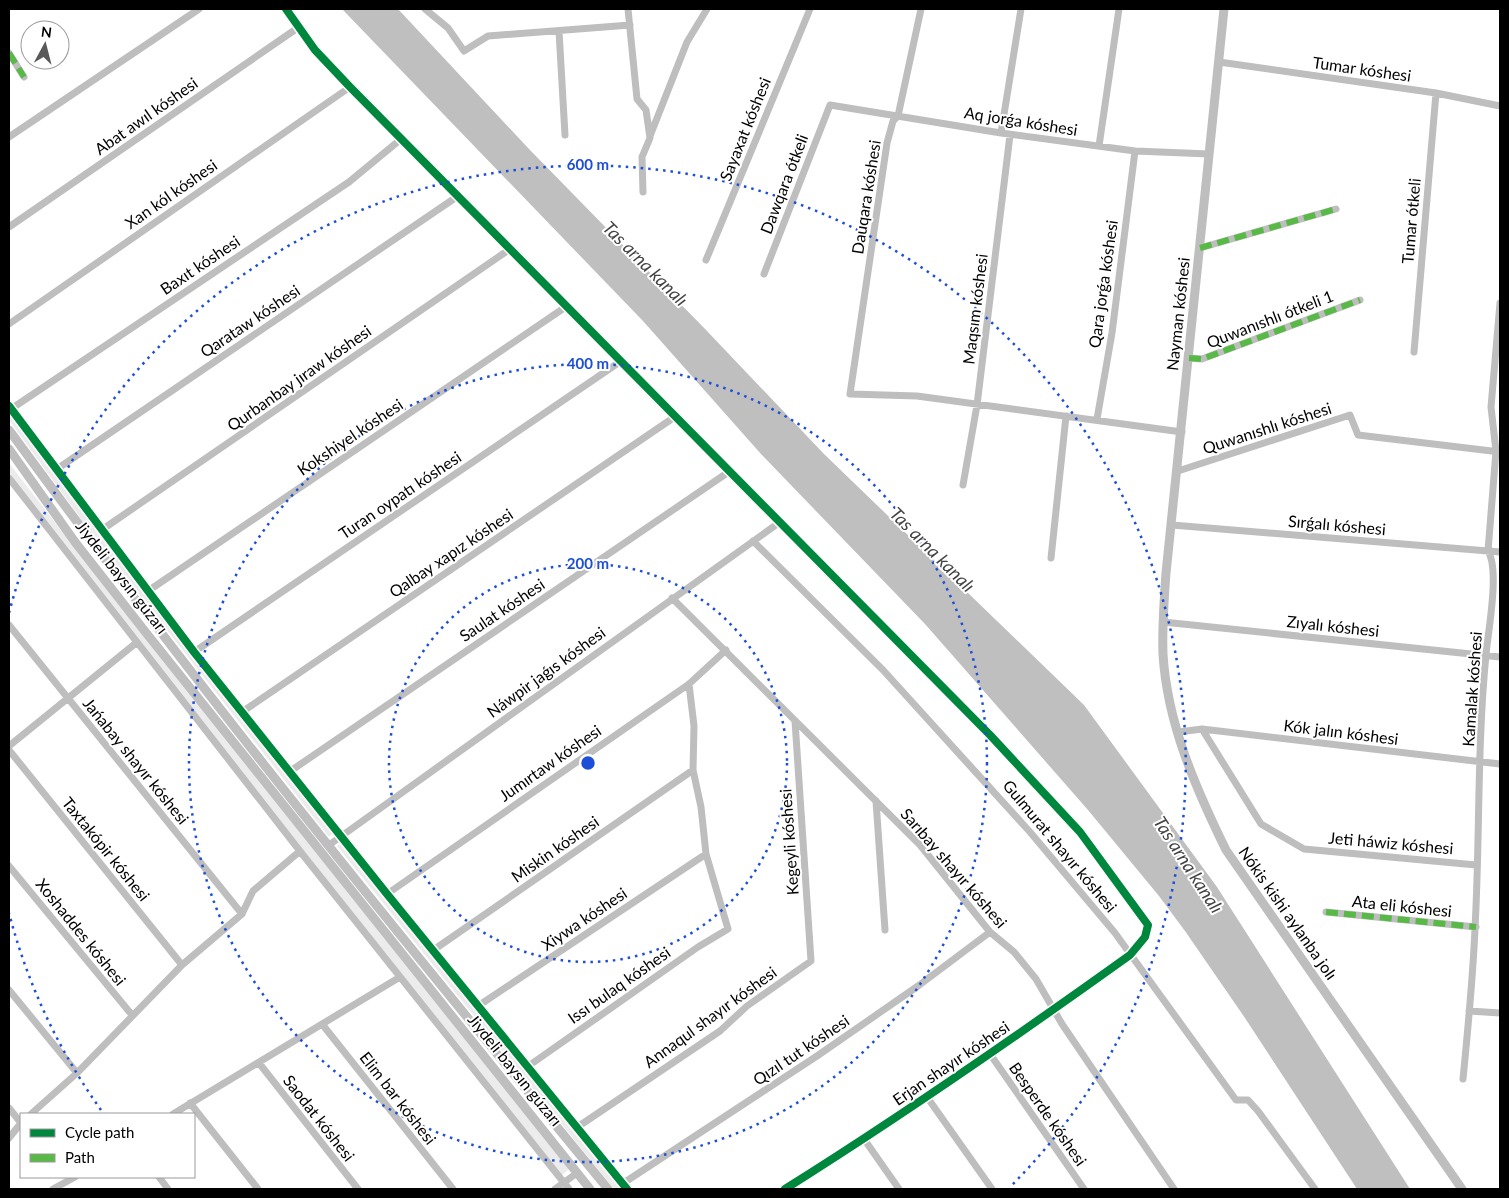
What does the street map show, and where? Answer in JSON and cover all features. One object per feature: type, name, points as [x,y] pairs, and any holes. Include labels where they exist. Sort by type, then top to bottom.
[{"type":"main road","name":"Nayman kóshesi","points":[[1163,622],[1224,9]]},
{"type":"main road","name":"Jiydeli baysın gúzarı","points":[[9,430],[84,532],[329,845],[608,1189]]},
{"type":"main road","name":"Jiydeli baysın gúzarı","points":[[9,449],[75,542],[140,626],[590,1189]]},
{"type":"main road","name":"Nókis kishi aylanba jolı","points":[[1163,622],[1163,654],[1168,695],[1198,792],[1226,850],[1462,1189]]},
{"type":"street","points":[[9,137],[199,9]]},
{"type":"street","points":[[286,9],[315,50],[350,87],[780,522]]},
{"type":"street","points":[[425,9],[448,28],[464,51],[488,36],[630,25]]},
{"type":"street","points":[[628,9],[637,99],[646,110],[650,138]]},
{"type":"street","points":[[643,192],[642,157],[688,42],[706,9]]},
{"type":"street","name":"Sayaxat kóshesi","points":[[706,260],[810,9]]},
{"type":"street","name":"Dauqara kóshesi","points":[[921,9],[898,116],[893,121],[887,143],[850,394],[917,396],[977,405]]},
{"type":"street","points":[[1001,133],[1021,9]]},
{"type":"street","points":[[1099,146],[1119,9]]},
{"type":"street","name":"Abat awıl kóshesi","points":[[9,227],[299,27]]},
{"type":"street","points":[[559,31],[565,135]]},
{"type":"street","points":[[9,53],[24,77]]},
{"type":"street","name":"Tumar kóshesi","points":[[1219,62],[1436,94],[1500,106]]},
{"type":"street","name":"Xan kól kóshesi","points":[[9,324],[350,87]]},
{"type":"street","name":"Tumar ótkeli","points":[[1414,352],[1436,94]]},
{"type":"street","name":"Aq jorǵa kóshesi","points":[[830,105],[1010,135],[1135,151],[1209,154]]},
{"type":"street","name":"Dawqara ótkeli","points":[[764,274],[830,105]]},
{"type":"street","name":"Maqsım kóshesi","points":[[963,485],[977,405],[1010,135]]},
{"type":"street","name":"Baxıt kóshesi","points":[[10,408],[349,182],[402,139]]},
{"type":"street","name":"Qara jorǵa kóshesi","points":[[1097,419],[1112,333],[1135,151]]},
{"type":"street","name":"Qarataw kóshesi","points":[[57,469],[458,196]]},
{"type":"street","points":[[1200,248],[1336,209]]},
{"type":"street","name":"Qurbanbay jıraw kóshesi","points":[[103,529],[510,249]]},
{"type":"street","name":"Quwanıshlı ótkeli 1","points":[[1189,358],[1202,359],[1360,300]]},
{"type":"street","name":"Kamalak kóshesi","points":[[1462,1079],[1476,927],[1476,864],[1486,656],[1491,614],[1493,559],[1488,551],[1498,452],[1491,407],[1500,303]]},
{"type":"street","name":"Kokshiyel kóshesi","points":[[148,591],[567,306]]},
{"type":"street","name":"Turan oypatı kóshesi","points":[[194,652],[621,361]]},
{"type":"street","points":[[977,405],[1097,419],[1182,432]]},
{"type":"street","points":[[10,408],[194,652],[432,951],[625,1186]]},
{"type":"street","name":"Quwanıshlı kóshesi","points":[[1178,472],[1350,415],[1358,435],[1498,452]]},
{"type":"street","name":"Qalbay xapız kóshesi","points":[[242,712],[676,416]]},
{"type":"street","points":[[1051,558],[1066,416]]},
{"type":"street","name":"Saulat kóshesi","points":[[289,772],[730,471]]},
{"type":"street","points":[[9,478],[136,643],[569,1189]]},
{"type":"street","name":"Náwpir jaǵıs kóshesi","points":[[329,845],[780,522]]},
{"type":"street","name":"Erjan shayır kóshesi","points":[[780,522],[970,714],[1080,832],[1148,925],[1145,937],[1130,954],[927,1097],[785,1189]]},
{"type":"street","name":"Sırǵalı kóshesi","points":[[1172,525],[1500,552]]},
{"type":"street","name":"Gulmurat shayır kóshesi","points":[[753,541],[883,670],[988,784],[1116,933],[1236,1100],[1248,1100],[1258,1111],[1315,1189]]},
{"type":"street","name":"Sarıbay shayır kóshesi","points":[[672,598],[920,845],[990,932],[1014,952],[1036,979],[1174,1189]]},
{"type":"street","name":"Zıyalı kóshesi","points":[[1163,622],[1500,657]]},
{"type":"street","name":"Jańabay shayır kóshesi","points":[[9,625],[242,914]]},
{"type":"street","points":[[9,746],[67,697],[136,643]]},
{"type":"street","name":"Jumırtaw kóshesi","points":[[387,894],[689,684],[726,650]]},
{"type":"street","points":[[689,684],[694,726],[693,770],[701,807],[706,854]]},
{"type":"street","name":"Kegeyli kóshesi","points":[[795,720],[810,961]]},
{"type":"street","name":"Kók jalın kóshesi","points":[[1179,732],[1202,729],[1500,764]]},
{"type":"street","name":"Jeti háwiz kóshesi","points":[[1202,729],[1261,824],[1304,849],[1476,864]]},
{"type":"street","name":"Taxtakópir kóshesi","points":[[9,750],[182,965]]},
{"type":"street","name":"Miskin kóshesi","points":[[432,951],[693,770]]},
{"type":"street","points":[[876,801],[885,930]]},
{"type":"street","points":[[32,1113],[77,1073],[182,965],[242,914],[253,891],[300,851]]},
{"type":"street","name":"Issı bulaq kóshesi","points":[[527,1067],[698,947],[728,929],[706,854]]},
{"type":"street","name":"Xiywa kóshesi","points":[[478,1006],[706,854]]},
{"type":"street","name":"Xoshaddes kóshesi","points":[[9,866],[132,1015]]},
{"type":"street","name":"Ata eli kóshesi","points":[[1326,912],[1476,927]]},
{"type":"street","name":"Qızıl tut kóshesi","points":[[625,1186],[918,986],[990,932]]},
{"type":"street","name":"Annaqul shayır kóshesi","points":[[576,1128],[720,1032],[747,1006],[810,961]]},
{"type":"street","points":[[175,1113],[400,978]]},
{"type":"street","points":[[9,990],[77,1073]]},
{"type":"street","points":[[1469,1011],[1500,1012]]},
{"type":"street","name":"Elim bar kóshesi","points":[[322,1024],[453,1189]]},
{"type":"street","name":"Besperde kóshesi","points":[[990,1054],[1084,1189]]},
{"type":"street","name":"Saodat kóshesi","points":[[259,1064],[358,1189]]},
{"type":"street","points":[[927,1097],[992,1189]]},
{"type":"street","points":[[190,1103],[258,1189]]},
{"type":"street","points":[[9,1108],[20,1122]]},
{"type":"street","points":[[9,1138],[20,1124]]},
{"type":"street","points":[[864,1139],[899,1189]]},
{"type":"street","points":[[555,1189],[577,1173]]},
{"type":"street","points":[[54,1189],[65,1187],[74,1178]]},
{"type":"street","points":[[160,1178],[168,1189]]},
{"type":"shaded area","points":[[9,411],[171,629],[334,833],[329,837],[95,538],[9,420]]},
{"type":"shaded area","points":[[9,463],[150,645],[569,1169],[562,1175],[146,649],[9,472]]},
{"type":"shaded area","points":[[342,843],[621,1189],[614,1189],[337,846]]},
{"type":"water","name":"Tas arna kanalı","points":[[342,9],[398,9],[529,149],[824,454],[1084,705],[1217,887],[1410,1189],[1357,1189],[1245,1018],[1185,931],[1159,896],[1088,810],[925,624],[761,454],[643,321]]},
{"type":"marked path","points":[[9,53],[24,77]]},
{"type":"marked path","points":[[1200,248],[1336,209]]},
{"type":"marked path","points":[[1189,358],[1202,359],[1360,300]]},
{"type":"marked path","points":[[1326,912],[1476,927]]},
{"type":"cycle path","points":[[286,9],[315,50],[350,87],[990,735],[1080,832],[1148,925],[1145,937],[1130,955],[959,1075],[785,1189]]},
{"type":"cycle path","points":[[9,406],[194,652],[387,894],[627,1189]]}]
